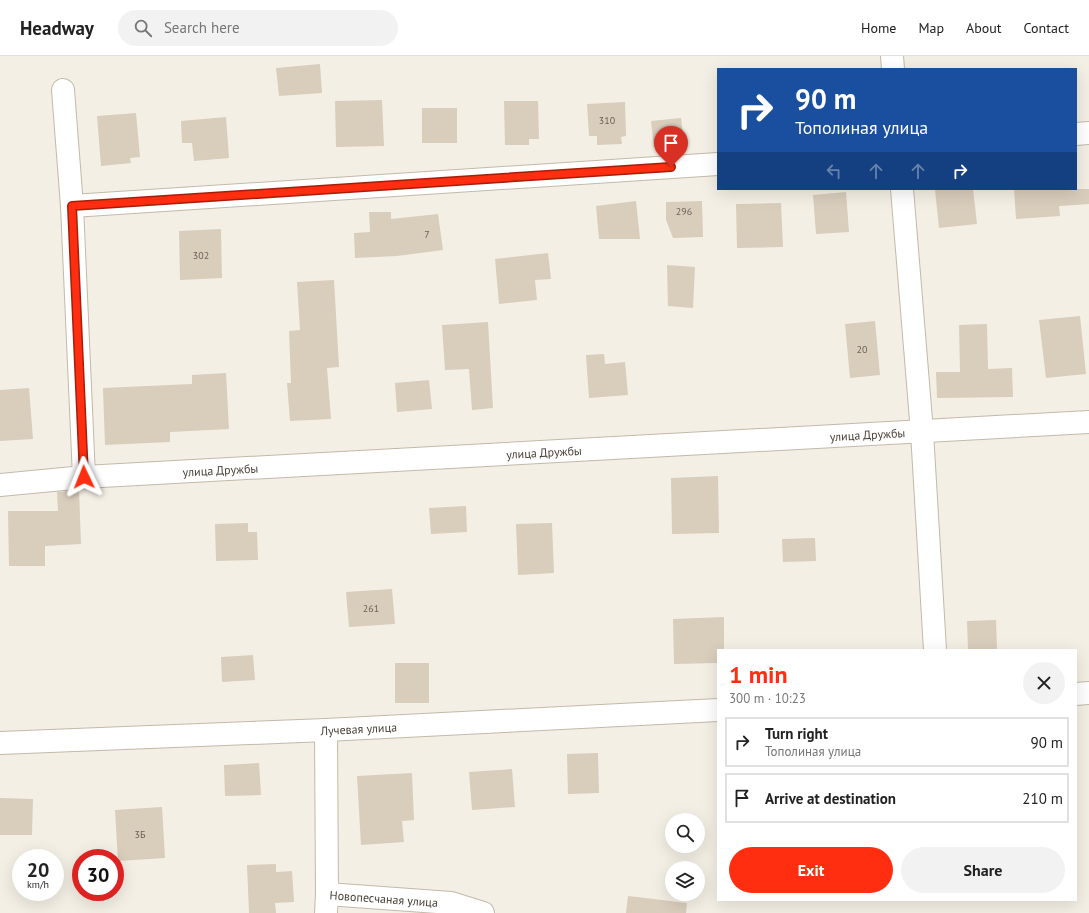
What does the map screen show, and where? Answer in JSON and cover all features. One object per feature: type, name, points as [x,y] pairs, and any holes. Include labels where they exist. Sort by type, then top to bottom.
[{"type":"street","points":[[892,56],[893,68]]},
{"type":"street","points":[[63,90],[72,206],[84,477]]},
{"type":"street","points":[[1077,134],[1089,133]]},
{"type":"street","points":[[72,206],[717,164]]},
{"type":"street","points":[[902,190],[922,432],[935,649]]},
{"type":"street","name":"улица Дружбы","points":[[0,485],[84,477],[1089,422]]},
{"type":"street","points":[[1077,694],[1089,693]]},
{"type":"street","name":"Лучевая улица","points":[[0,743],[326,730],[717,710]]},
{"type":"street","name":"Новопесчаная улица","points":[[326,730],[326,904],[451,903],[483,913]]},
{"type":"building","points":[[320,64],[322,93],[279,96],[276,68]]},
{"type":"building","points":[[382,100],[384,146],[336,147],[335,101]]},
{"type":"building","points":[[504,101],[538,101],[539,139],[529,139],[529,145],[505,145]]},
{"type":"building","points":[[625,102],[626,136],[621,137],[622,144],[597,145],[597,136],[589,136],[587,104]]},
{"type":"building","points":[[422,108],[457,108],[457,143],[422,143]]},
{"type":"building","points":[[136,113],[140,157],[130,158],[131,163],[101,166],[97,116]]},
{"type":"building","points":[[226,117],[229,158],[194,161],[192,143],[182,143],[181,121]]},
{"type":"building","points":[[681,118],[684,144],[654,147],[651,121]]},
{"type":"building","points":[[1089,189],[1089,204],[1059,206],[1060,216],[1016,219],[1014,190]]},
{"type":"building","points":[[935,190],[973,190],[977,224],[939,228]]},
{"type":"building","points":[[846,192],[849,232],[816,234],[813,195]]},
{"type":"building","points":[[636,201],[640,239],[599,239],[596,206]]},
{"type":"building","points":[[702,201],[703,237],[673,238],[666,220],[666,202]]},
{"type":"building","points":[[781,203],[783,247],[737,248],[736,204]]},
{"type":"building","points":[[369,212],[391,212],[391,219],[438,214],[443,250],[397,256],[355,258],[354,233],[370,232]]},
{"type":"building","points":[[221,229],[222,278],[180,280],[179,231]]},
{"type":"building","points":[[548,253],[551,279],[535,280],[537,300],[499,304],[495,259]]},
{"type":"building","points":[[667,265],[695,267],[693,308],[668,306]]},
{"type":"building","points":[[334,280],[339,367],[327,368],[331,419],[290,421],[287,383],[291,383],[289,331],[300,330],[297,282]]},
{"type":"building","points":[[1080,316],[1086,374],[1046,378],[1039,320]]},
{"type":"building","points":[[875,321],[880,375],[850,378],[845,324]]},
{"type":"building","points":[[488,322],[493,408],[472,410],[469,369],[445,370],[442,325]]},
{"type":"building","points":[[987,324],[988,369],[1012,368],[1013,397],[937,398],[936,372],[960,372],[959,325]]},
{"type":"building","points":[[604,354],[605,364],[625,362],[628,395],[589,398],[586,355]]},
{"type":"building","points":[[226,373],[229,429],[170,432],[170,442],[105,445],[103,388],[192,384],[192,375]]},
{"type":"building","points":[[429,380],[432,409],[397,412],[395,383]]},
{"type":"building","points":[[29,388],[33,439],[0,441],[0,390]]},
{"type":"building","points":[[718,476],[719,533],[672,534],[671,478]]},
{"type":"building","points":[[79,490],[81,544],[45,546],[45,566],[9,566],[8,511],[58,511],[57,492]]},
{"type":"building","points":[[466,506],[467,532],[431,534],[429,508]]},
{"type":"building","points":[[248,523],[248,532],[257,532],[258,560],[216,561],[215,524]]},
{"type":"building","points":[[552,523],[554,573],[518,575],[516,524]]},
{"type":"building","points":[[815,538],[816,561],[783,562],[782,539]]},
{"type":"building","points":[[392,589],[395,624],[349,627],[346,592]]},
{"type":"building","points":[[724,617],[724,649],[717,649],[717,663],[674,664],[673,619]]},
{"type":"building","points":[[996,620],[997,649],[968,649],[967,621]]},
{"type":"building","points":[[253,655],[255,680],[222,682],[221,657]]},
{"type":"building","points":[[395,663],[429,663],[429,703],[395,703]]},
{"type":"building","points":[[598,753],[599,793],[568,794],[567,754]]},
{"type":"building","points":[[259,763],[261,795],[225,796],[224,765]]},
{"type":"building","points":[[512,769],[515,807],[472,810],[469,772]]},
{"type":"building","points":[[412,773],[414,820],[402,821],[404,842],[361,845],[357,776]]},
{"type":"building","points":[[0,798],[33,799],[32,835],[0,835]]},
{"type":"building","points":[[162,807],[165,858],[124,861],[124,849],[117,849],[115,810]]},
{"type":"building","points":[[276,864],[276,872],[292,871],[294,902],[275,903],[276,913],[249,913],[247,865]]},
{"type":"building","points":[[628,896],[687,903],[686,913],[626,913]]},
{"type":"route","points":[[84,477],[72,206],[671,167]]}]
